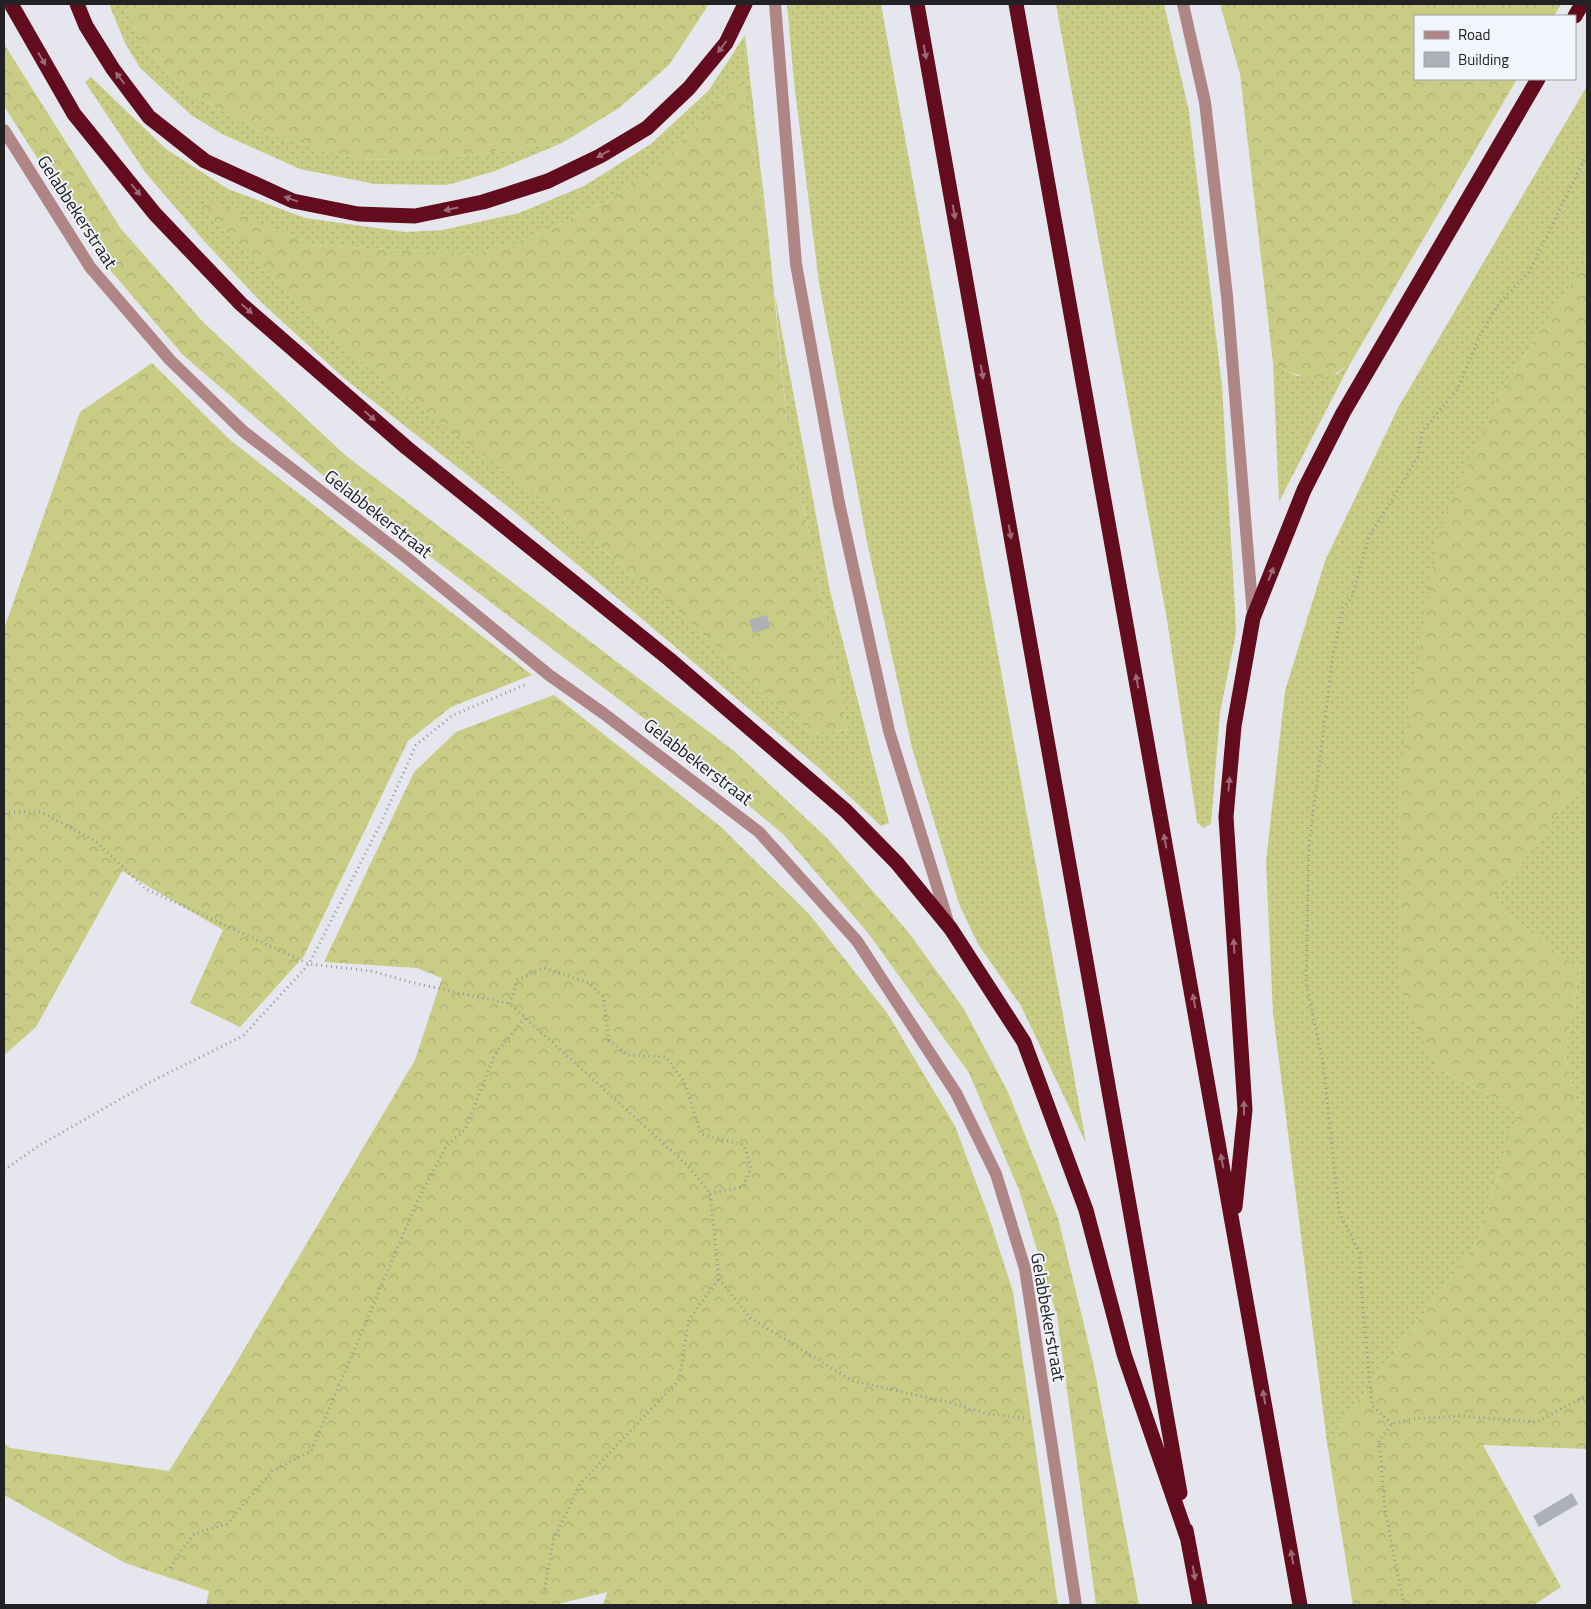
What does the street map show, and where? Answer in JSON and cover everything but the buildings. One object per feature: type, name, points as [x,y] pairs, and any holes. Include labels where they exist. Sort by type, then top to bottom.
[{"type":"highway","points":[[11,4],[74,114],[155,214],[241,304],[407,448],[669,659],[846,811],[897,863],[951,929],[1024,1042],[1086,1210],[1124,1354],[1188,1540]]},
{"type":"highway","points":[[77,4],[86,26],[113,69],[149,117],[205,161],[292,201],[358,214],[415,216],[483,202],[548,180],[600,156],[647,128],[689,88],[726,43],[745,4]]},
{"type":"highway","points":[[917,4],[1200,1605]]},
{"type":"highway","points":[[1016,4],[1300,1605]]},
{"type":"highway","points":[[1575,15],[1582,4]]},
{"type":"highway","points":[[1234,1226],[1245,1110],[1226,817],[1234,726],[1253,618],[1304,490],[1343,413],[1537,80]]},
{"type":"street","points":[[775,4],[796,264],[839,503],[889,731],[951,929]]},
{"type":"street","points":[[1183,4],[1205,102],[1226,296],[1253,618]]},
{"type":"street","name":"Gelabbekerstraat","points":[[4,130],[90,267],[170,360],[243,431],[406,558],[549,675],[603,713],[759,832],[857,941],[956,1092],[996,1174],[1024,1269],[1076,1605]]},
{"type":"path","points":[[1392,1424],[1372,1405],[1360,1275],[1360,1253],[1339,1212],[1323,1063],[1306,983],[1309,845],[1333,656],[1343,608],[1352,597],[1369,537],[1418,457],[1422,431],[1457,390],[1480,335],[1500,302],[1529,272],[1587,154]]},
{"type":"path","points":[[4,1170],[40,1146],[152,1081],[243,1036],[309,964],[381,822],[416,745],[453,715],[549,675]]},
{"type":"path","points":[[4,812],[41,812],[95,841],[146,889],[309,964],[370,971],[414,984],[510,1004],[687,1165],[710,1192],[719,1279],[750,1318],[854,1381],[948,1402],[988,1414],[1048,1421]]},
{"type":"path","points":[[510,1004],[517,980],[544,968],[589,983],[603,997],[608,1040],[628,1055],[666,1057],[685,1083],[700,1134],[744,1145],[752,1168],[743,1187],[710,1192]]},
{"type":"path","points":[[171,1568],[175,1558],[194,1534],[228,1524],[272,1471],[311,1451],[417,1202],[447,1145],[465,1130],[495,1054],[524,1018]]},
{"type":"path","points":[[544,1594],[553,1541],[580,1484],[679,1380],[689,1319],[719,1279]]},
{"type":"path","points":[[1404,1605],[1385,1510],[1380,1441],[1392,1424],[1413,1419],[1460,1416],[1537,1422],[1587,1395]]},
{"type":"green space","points":[[109,4],[126,4],[140,40],[185,91],[264,133],[360,160],[446,158],[562,143],[495,171],[447,185],[375,184],[300,169],[222,134],[191,115],[140,68],[125,43]]},
{"type":"green space","points":[[126,4],[709,4],[669,65],[619,108],[562,143],[446,158],[360,160],[264,133],[185,91],[140,40]]},
{"type":"green space","points":[[787,4],[881,4],[1086,1143],[1021,1006],[978,944],[959,904],[912,748],[867,542],[819,283],[794,82]]},
{"type":"green space","points":[[1056,4],[1164,4],[1189,111],[1222,386],[1236,633],[1220,713],[1211,824],[1203,828],[1197,822],[1167,620]]},
{"type":"green space","points":[[1220,4],[1561,4],[1555,15],[1414,15],[1414,80],[1516,80],[1350,364],[1330,376],[1321,378],[1303,377],[1273,363],[1240,74]]},
{"type":"green space","points":[[745,35],[768,233],[743,90],[736,78],[675,150],[611,199],[537,235],[477,254],[314,245],[265,226],[202,209],[339,345],[534,493],[681,614],[779,708],[810,733],[848,730],[787,423],[775,295],[830,591],[889,823],[881,826],[818,767],[516,513],[345,379],[261,302],[204,241],[145,172],[85,82],[91,77],[166,149],[228,189],[305,218],[405,232],[442,230],[519,213],[584,186],[651,144],[709,90]]},
{"type":"green space","points":[[4,44],[121,229],[203,322],[345,455],[734,751],[827,838],[909,933],[964,1009],[1008,1092],[1058,1218],[1093,1362],[1139,1605],[1096,1605],[1057,1316],[1019,1190],[969,1073],[868,933],[783,834],[650,723],[320,473],[183,355],[104,263],[4,106]]},
{"type":"green space","points":[[736,77],[743,90],[768,233],[787,423],[848,730],[810,733],[779,708],[681,614],[536,495],[339,345],[202,209],[206,199],[265,226],[314,245],[477,254],[537,235],[611,199],[675,150]]},
{"type":"green space","points":[[1587,86],[1587,260],[1496,399],[1436,1067],[1518,1111],[1477,1242],[1327,1443],[1273,1013],[1266,862],[1285,691],[1325,561],[1399,406]]},
{"type":"green space","points":[[1587,260],[1587,774],[1492,903],[1580,969],[1565,1056],[1587,1142],[1587,1449],[1483,1445],[1561,1587],[1534,1605],[1353,1605],[1327,1443],[1477,1242],[1518,1111],[1436,1067],[1398,985],[1398,784],[1438,534],[1496,399]]},
{"type":"green space","points":[[152,363],[230,440],[532,675],[451,707],[408,741],[304,956],[240,1027],[190,1003],[223,930],[122,871],[36,1027],[4,1055],[4,629],[80,412]]},
{"type":"green space","points":[[1273,363],[1297,376],[1337,374],[1350,364],[1279,502]]},
{"type":"green space","points":[[554,695],[721,827],[810,915],[887,1013],[955,1126],[989,1217],[1013,1292],[1058,1605],[603,1605],[607,1592],[554,1605],[206,1605],[209,1591],[125,1563],[4,1495],[4,1444],[10,1448],[169,1471],[229,1375],[415,1060],[442,978],[417,968],[324,962],[414,772],[456,732]]},
{"type":"green space","points":[[1587,774],[1587,1142],[1565,1056],[1580,969],[1492,903]]}]
